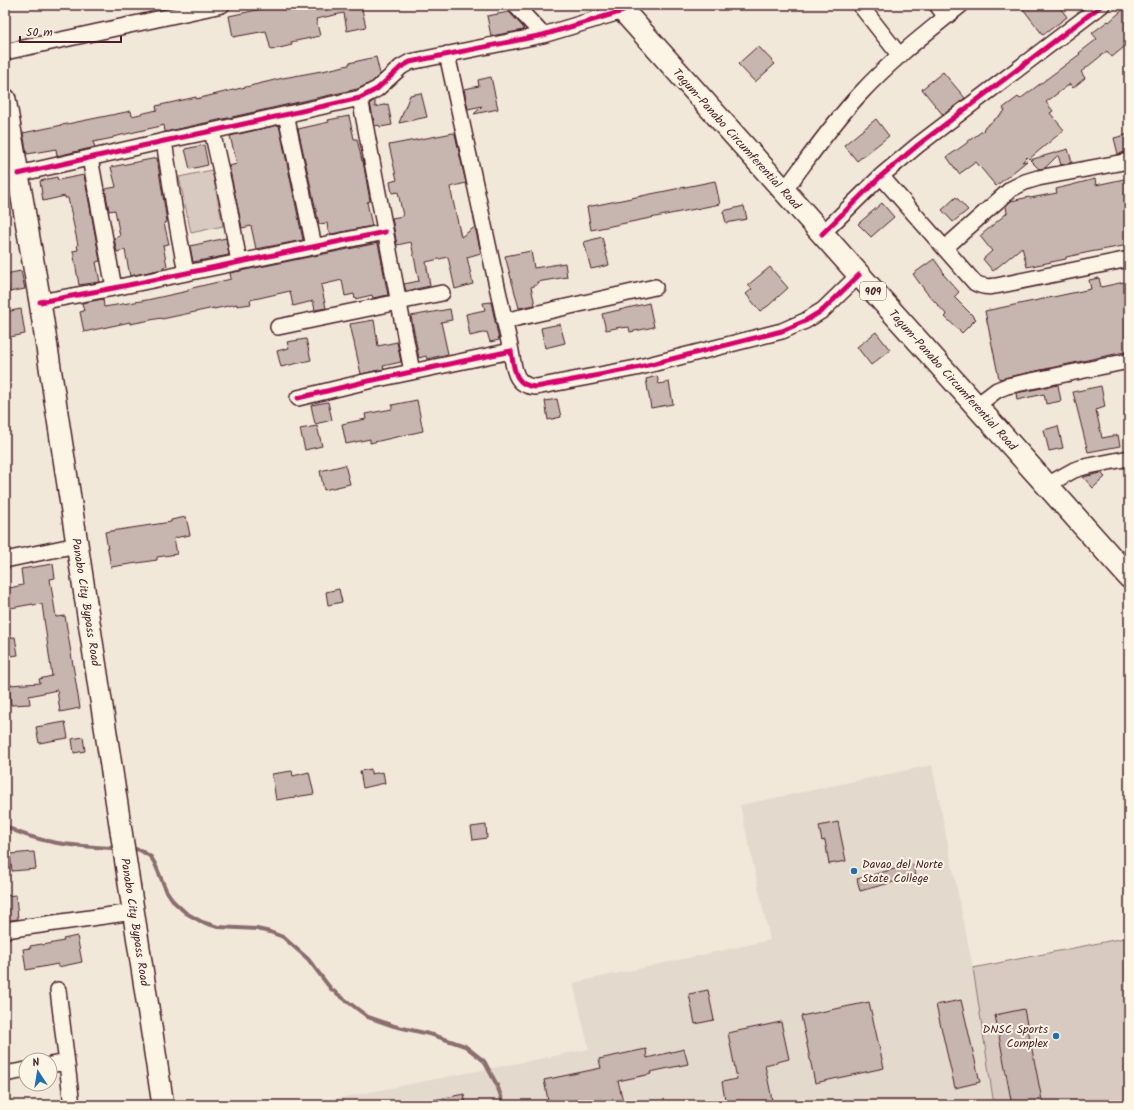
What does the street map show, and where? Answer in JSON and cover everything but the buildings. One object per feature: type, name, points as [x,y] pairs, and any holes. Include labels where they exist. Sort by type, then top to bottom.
[{"type":"main road","name":"Tagum-Panabo Circumferential Road","points":[[620,8],[1129,577]]},
{"type":"main road","name":"Panabo City Bypass Road","points":[[5,99],[40,302],[163,1105]]},
{"type":"street","points":[[5,52],[222,5]]},
{"type":"street","points":[[515,5],[543,34]]},
{"type":"street","points":[[860,5],[900,56]]},
{"type":"street","points":[[937,5],[946,17]]},
{"type":"street","points":[[784,191],[826,134],[854,100],[900,56],[961,5]]},
{"type":"street","points":[[822,234],[881,176],[925,140],[1102,5]]},
{"type":"street","points":[[18,174],[360,98],[377,89],[401,67],[410,62],[543,34],[620,8]]},
{"type":"street","points":[[447,54],[516,374],[521,382],[528,386],[536,387],[636,368],[782,331],[805,322],[823,310],[859,275]]},
{"type":"street","points":[[360,98],[412,372]]},
{"type":"street","points":[[286,115],[314,246]]},
{"type":"street","points":[[212,132],[230,212],[239,262]]},
{"type":"street","points":[[164,141],[186,273]]},
{"type":"street","points":[[90,158],[114,288]]},
{"type":"street","points":[[945,248],[1011,189],[1024,182],[1129,160]]},
{"type":"street","points":[[881,176],[975,283],[982,286],[1001,285],[1129,260]]},
{"type":"street","points":[[40,302],[385,232]]},
{"type":"street","points":[[504,320],[655,287]]},
{"type":"street","points":[[278,327],[442,293]]},
{"type":"street","points":[[298,398],[364,382],[511,351]]},
{"type":"street","points":[[976,406],[997,390],[1007,386],[1129,361]]},
{"type":"street","points":[[1047,485],[1074,470],[1129,458]]},
{"type":"street","points":[[5,560],[77,545]]},
{"type":"street","points":[[5,930],[133,912]]},
{"type":"street","points":[[58,990],[72,1105]]},
{"type":"street","points":[[58,1064],[66,1062]]},
{"type":"street","points":[[5,1074],[18,1072]]},
{"type":"shaded area","points":[[212,170],[223,226],[191,233],[179,177]]},
{"type":"shaded area","name":"Davao del Norte State College","points":[[932,765],[973,968],[1129,937],[1129,1105],[304,1105],[589,1049],[573,983],[770,940],[740,805]]},
{"type":"shaded area","name":"DNSC Sports Complex","points":[[1129,937],[1129,1105],[994,1105],[973,968]]},
{"type":"waterway","points":[[5,826],[31,837],[58,843],[113,848]]},
{"type":"waterway","points":[[129,848],[140,850],[151,857],[166,890],[174,902],[186,913],[202,922],[218,927],[257,929],[283,937],[308,959],[331,989],[368,1017],[394,1026],[433,1035],[465,1046],[484,1061],[497,1085],[504,1105]]},
{"type":"cycle path","points":[[822,234],[881,176],[918,145],[1102,5]]},
{"type":"cycle path","points":[[18,174],[360,98],[377,89],[401,67],[410,62],[543,35],[623,11]]},
{"type":"cycle path","points":[[40,302],[385,232]]},
{"type":"cycle path","points":[[298,398],[364,382],[511,351],[514,370],[519,380],[529,386],[536,387],[636,368],[782,331],[805,321],[823,310],[859,275]]},
{"type":"place","name":"Davao del Norte State College","points":[[854,871]]},
{"type":"place","name":"DNSC Sports Complex","points":[[1056,1036]]}]
